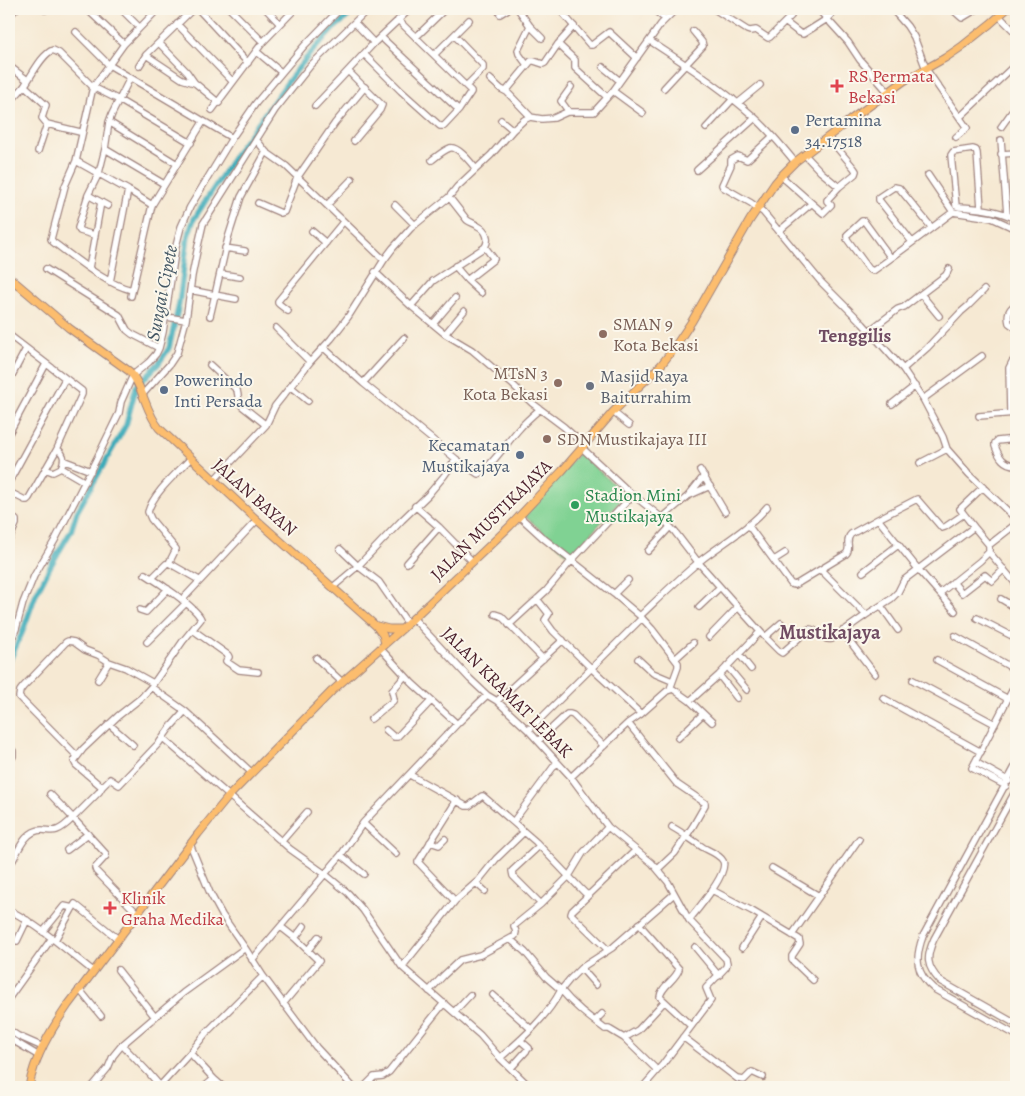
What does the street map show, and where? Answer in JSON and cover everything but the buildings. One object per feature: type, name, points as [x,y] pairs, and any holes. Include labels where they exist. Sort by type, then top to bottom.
[{"type":"main road","name":"JALAN MUSTIKAJAYA","points":[[29,1087],[43,1047],[79,989],[229,796],[342,682],[473,562],[562,471],[613,412],[661,365],[692,321],[774,183],[805,154],[888,92],[945,58],[1007,9]]},
{"type":"main road","points":[[9,278],[69,328],[116,360],[133,375]]},
{"type":"main road","name":"JALAN BAYAN","points":[[133,375],[154,422],[257,520],[376,626],[383,635],[382,646]]},
{"type":"main road","points":[[376,626],[389,629],[408,623]]},
{"type":"street","points":[[9,16],[16,9]]},
{"type":"street","points":[[43,9],[48,9]]},
{"type":"street","points":[[91,9],[91,13],[124,44]]},
{"type":"street","points":[[121,9],[140,27]]},
{"type":"street","points":[[158,9],[124,44],[93,87],[76,161],[65,186],[51,240],[110,282],[125,288],[131,293],[152,205],[203,122]]},
{"type":"street","points":[[139,66],[146,55],[193,9]]},
{"type":"street","points":[[198,9],[248,63]]},
{"type":"street","points":[[230,9],[263,42]]},
{"type":"street","points":[[266,9],[280,24]]},
{"type":"street","points":[[212,110],[263,42],[295,9]]},
{"type":"street","points":[[9,646],[23,604],[38,568],[85,482],[116,419],[133,375],[149,362],[159,348],[168,317],[176,246],[181,226],[190,207],[232,138],[256,103],[304,46],[340,9]]},
{"type":"street","points":[[142,393],[173,360],[179,349],[183,320],[203,224],[275,110],[310,66],[368,9]]},
{"type":"street","points":[[315,106],[374,43],[410,9]]},
{"type":"street","points":[[416,37],[445,9]]},
{"type":"street","points":[[500,14],[508,9]]},
{"type":"street","points":[[518,9],[530,26],[542,38]]},
{"type":"street","points":[[559,9],[591,45],[609,32],[637,58]]},
{"type":"street","points":[[653,9],[665,20]]},
{"type":"street","points":[[214,480],[266,425],[275,406],[348,317],[375,272],[393,248],[415,225],[449,197],[513,130],[527,118],[546,119],[569,112],[594,112],[613,91],[665,20],[676,9]]},
{"type":"street","points":[[714,9],[747,30],[756,30],[768,38],[791,16]]},
{"type":"street","points":[[818,9],[848,42],[860,60],[888,92]]},
{"type":"street","points":[[785,22],[803,34],[827,19],[836,9]]},
{"type":"street","points":[[892,9],[914,37],[926,69],[967,128],[956,137]]},
{"type":"street","points":[[952,9],[962,18],[976,9]]},
{"type":"street","points":[[999,16],[1016,33]]},
{"type":"street","points":[[364,54],[440,126],[444,126],[471,92],[398,20]]},
{"type":"street","points":[[434,55],[469,20]]},
{"type":"street","points":[[355,22],[374,43]]},
{"type":"street","points":[[177,24],[233,82]]},
{"type":"street","points":[[527,65],[518,50],[530,26]]},
{"type":"street","points":[[507,92],[532,61],[544,64],[574,26]]},
{"type":"street","points":[[664,88],[703,46],[694,31]]},
{"type":"street","points":[[76,32],[110,65],[232,138]]},
{"type":"street","points":[[454,35],[483,65],[483,69],[466,86]]},
{"type":"street","points":[[381,37],[458,110]]},
{"type":"street","points":[[650,41],[736,101],[773,136],[796,162]]},
{"type":"street","points":[[159,42],[195,82],[219,103]]},
{"type":"street","points":[[558,44],[576,60],[576,69],[607,97]]},
{"type":"street","points":[[9,102],[25,86],[49,51],[53,50],[59,53],[93,87],[119,100],[191,143]]},
{"type":"street","points":[[256,51],[281,72]]},
{"type":"street","points":[[146,55],[182,79],[195,82]]},
{"type":"street","points":[[960,117],[1016,64]]},
{"type":"street","points":[[9,66],[26,79]]},
{"type":"street","points":[[603,67],[620,81]]},
{"type":"street","points":[[348,71],[382,106],[354,141]]},
{"type":"street","points":[[94,236],[80,231],[78,228],[88,195],[99,173],[109,122],[130,78]]},
{"type":"street","points":[[490,79],[507,92],[531,117]]},
{"type":"street","points":[[706,128],[736,101],[760,85]]},
{"type":"street","points":[[25,86],[46,105],[42,118],[47,124],[80,132]]},
{"type":"street","points":[[569,112],[561,101],[571,86]]},
{"type":"street","points":[[258,202],[282,213],[297,178],[335,123],[365,87]]},
{"type":"street","points":[[613,91],[643,113]]},
{"type":"street","points":[[1000,127],[1016,106]]},
{"type":"street","points":[[697,170],[755,118]]},
{"type":"street","points":[[501,120],[513,130]]},
{"type":"street","points":[[109,122],[177,164]]},
{"type":"street","points":[[38,151],[47,124]]},
{"type":"street","points":[[773,136],[747,160],[738,156],[732,160],[722,185],[758,208],[821,282],[903,369],[923,399],[943,437],[947,449],[969,474],[1016,519]]},
{"type":"street","points":[[781,176],[823,213],[831,205],[827,200],[856,172],[828,137]]},
{"type":"street","points":[[256,140],[266,152],[286,166],[384,260]]},
{"type":"street","points":[[1000,140],[1006,214]]},
{"type":"street","points":[[105,148],[164,184]]},
{"type":"street","points":[[432,160],[450,148],[454,148],[476,169]]},
{"type":"street","points":[[981,208],[976,150],[953,152],[951,155],[955,204],[959,207],[981,208],[1006,214],[1016,219]]},
{"type":"street","points":[[210,316],[226,248],[241,197],[266,152]]},
{"type":"street","points":[[1001,154],[1016,153]]},
{"type":"street","points":[[805,154],[821,172],[839,187]]},
{"type":"street","points":[[76,161],[152,205]]},
{"type":"street","points":[[928,175],[953,212]]},
{"type":"street","points":[[327,205],[352,180]]},
{"type":"street","points":[[912,242],[879,200],[879,197],[894,187],[899,188],[932,228]]},
{"type":"street","points":[[110,282],[128,190]]},
{"type":"street","points":[[88,195],[108,206]]},
{"type":"street","points":[[411,306],[433,281],[485,247],[488,240],[486,232],[480,226],[467,220],[449,197]]},
{"type":"street","points":[[89,268],[101,202]]},
{"type":"street","points":[[779,231],[811,204]]},
{"type":"street","points":[[395,205],[415,225]]},
{"type":"street","points":[[892,258],[864,221],[846,235],[847,239],[873,272],[892,258],[912,242],[953,212],[992,218],[1016,229]]},
{"type":"street","points":[[288,311],[278,301],[343,222]]},
{"type":"street","points":[[312,231],[326,243]]},
{"type":"street","points":[[468,280],[494,259],[485,247]]},
{"type":"street","points":[[226,248],[245,251]]},
{"type":"street","points":[[455,266],[482,293]]},
{"type":"street","points":[[46,269],[119,315],[123,325],[132,334],[159,348]]},
{"type":"street","points":[[869,331],[946,275],[949,269]]},
{"type":"street","points":[[375,272],[411,306],[445,334],[472,350],[568,431],[633,495],[662,518],[720,587],[760,632],[782,653],[809,629],[814,629],[824,639],[832,639],[895,596],[904,580],[974,527]]},
{"type":"street","points":[[220,274],[240,276]]},
{"type":"street","points":[[190,290],[236,299]]},
{"type":"street","points":[[903,369],[927,348],[984,290]]},
{"type":"street","points":[[921,294],[939,316]]},
{"type":"street","points":[[433,324],[455,298]]},
{"type":"street","points":[[1016,304],[1008,312],[1008,317],[1009,323],[1016,328]]},
{"type":"street","points":[[445,334],[464,311]]},
{"type":"street","points":[[168,317],[183,320]]},
{"type":"street","points":[[276,328],[310,362]]},
{"type":"street","points":[[9,335],[82,391],[57,449],[27,500],[9,492]]},
{"type":"street","points":[[363,383],[404,338]]},
{"type":"street","points":[[324,348],[363,383],[456,459],[478,474],[482,473],[520,428],[540,409]]},
{"type":"street","points":[[9,381],[26,349]]},
{"type":"street","points":[[923,399],[982,356]]},
{"type":"street","points":[[979,416],[1013,413],[1009,385],[1010,364],[1016,358]]},
{"type":"street","points":[[9,433],[46,364]]},
{"type":"street","points":[[210,365],[237,390],[239,402],[242,406],[266,425]]},
{"type":"street","points":[[9,482],[65,378]]},
{"type":"street","points":[[1009,385],[1016,384]]},
{"type":"street","points":[[892,404],[915,386]]},
{"type":"street","points":[[291,387],[308,401]]},
{"type":"street","points":[[613,412],[629,426]]},
{"type":"street","points":[[1016,439],[997,441],[995,446],[1004,462],[1016,465]]},
{"type":"street","points":[[45,469],[53,472],[61,468],[64,461],[63,454],[57,449]]},
{"type":"street","points":[[920,463],[947,449]]},
{"type":"street","points":[[191,458],[151,503],[148,512],[150,519],[176,550],[169,562],[200,580]]},
{"type":"street","points":[[334,588],[437,485],[456,459]]},
{"type":"street","points":[[64,461],[90,471]]},
{"type":"street","points":[[61,468],[85,482]]},
{"type":"street","points":[[700,470],[725,512]]},
{"type":"street","points":[[662,518],[688,496],[704,476]]},
{"type":"street","points":[[688,496],[710,486]]},
{"type":"street","points":[[983,487],[960,508],[1016,584]]},
{"type":"street","points":[[509,625],[546,591],[572,560],[633,495]]},
{"type":"street","points":[[748,525],[793,585],[797,585],[846,554],[849,549],[847,541],[850,534],[918,499],[942,528],[945,528],[964,514]]},
{"type":"street","points":[[415,506],[439,527],[473,562]]},
{"type":"street","points":[[528,730],[698,562],[760,516],[766,507]]},
{"type":"street","points":[[9,516],[16,520],[9,540]]},
{"type":"street","points":[[519,516],[641,617],[679,665],[670,689],[628,723],[571,777]]},
{"type":"street","points":[[878,519],[955,611]]},
{"type":"street","points":[[147,642],[184,602],[200,580],[257,520]]},
{"type":"street","points":[[940,593],[980,561],[989,549],[1016,524]]},
{"type":"street","points":[[407,563],[439,527]]},
{"type":"street","points":[[648,552],[670,527]]},
{"type":"street","points":[[863,572],[898,545]]},
{"type":"street","name":"JALAN KRAMAT LEBAK","points":[[340,548],[378,582],[408,623],[528,730],[571,777],[608,827],[658,869],[668,882],[689,920],[726,958],[727,965],[719,976],[706,988],[712,999],[643,1087]]},
{"type":"street","points":[[774,560],[786,553]]},
{"type":"street","points":[[152,578],[166,564]]},
{"type":"street","points":[[953,582],[962,593],[985,575],[992,581],[1004,569]]},
{"type":"street","points":[[821,570],[866,615]]},
{"type":"street","points":[[102,787],[76,765],[74,761],[152,685],[183,641],[200,622],[201,618],[168,589],[145,574]]},
{"type":"street","points":[[614,594],[628,580]]},
{"type":"street","points":[[699,608],[720,587]]},
{"type":"street","points":[[140,610],[146,612],[168,589]]},
{"type":"street","points":[[1000,599],[1016,608]]},
{"type":"street","points":[[537,600],[549,614],[546,621],[551,629],[641,714]]},
{"type":"street","points":[[881,606],[898,630]]},
{"type":"street","points":[[709,637],[738,607]]},
{"type":"street","points":[[495,614],[501,616],[543,659]]},
{"type":"street","points":[[977,618],[1016,638]]},
{"type":"street","points":[[765,637],[780,623]]},
{"type":"street","points":[[193,630],[228,655],[229,657],[226,661],[239,670],[258,672]]},
{"type":"street","points":[[842,631],[875,674]]},
{"type":"street","points":[[690,701],[720,675],[760,632]]},
{"type":"street","points":[[954,636],[1016,670]]},
{"type":"street","points":[[497,701],[563,640]]},
{"type":"street","points":[[77,756],[19,697],[20,691],[68,641],[74,642],[109,662],[126,668],[152,685],[185,712],[251,772]]},
{"type":"street","points":[[675,659],[693,643]]},
{"type":"street","points":[[382,646],[405,676],[457,724]]},
{"type":"street","points":[[739,654],[751,669]]},
{"type":"street","points":[[316,658],[342,682]]},
{"type":"street","points":[[638,659],[653,673],[672,681]]},
{"type":"street","points":[[937,660],[1008,699]]},
{"type":"street","points":[[98,680],[109,662]]},
{"type":"street","points":[[727,666],[747,690]]},
{"type":"street","points":[[720,675],[737,698]]},
{"type":"street","points":[[371,719],[393,701],[392,690],[405,676]]},
{"type":"street","points":[[913,680],[995,724]]},
{"type":"street","points":[[1007,783],[973,765],[1016,683]]},
{"type":"street","points":[[670,689],[673,689],[690,701],[712,722]]},
{"type":"street","points":[[252,960],[341,855],[363,823],[487,695]]},
{"type":"street","points":[[884,698],[981,752]]},
{"type":"street","points":[[386,730],[394,737],[397,737],[431,701]]},
{"type":"street","points":[[14,860],[22,843],[29,835],[40,830],[56,831],[62,828],[110,779],[119,785],[185,712]]},
{"type":"street","points":[[538,741],[567,714],[570,714],[604,746]]},
{"type":"street","points":[[678,738],[703,714]]},
{"type":"street","points":[[628,723],[677,784],[705,803],[675,853],[658,869]]},
{"type":"street","points":[[110,724],[133,745]]},
{"type":"street","points":[[162,738],[281,842],[325,874],[356,901],[402,967],[480,1035],[526,1086]]},
{"type":"street","points":[[9,748],[14,754],[9,763]]},
{"type":"street","points":[[514,822],[557,762]]},
{"type":"street","points":[[1016,766],[918,948],[919,970],[925,982],[934,990],[1013,1034],[1016,1023],[940,981],[932,973],[928,958],[930,948],[1016,790]]},
{"type":"street","points":[[410,774],[466,806],[484,796],[514,822],[588,894]]},
{"type":"street","points":[[50,794],[106,854],[95,868],[96,871],[137,913]]},
{"type":"street","points":[[455,901],[418,862],[457,800]]},
{"type":"street","points":[[281,842],[307,812]]},
{"type":"street","points":[[363,823],[396,854]]},
{"type":"street","points":[[429,991],[460,960],[480,956],[516,934],[514,926],[541,904],[569,876],[583,853],[608,827]]},
{"type":"street","points":[[672,827],[687,835],[723,861],[724,868],[716,884],[689,920]]},
{"type":"street","points":[[402,967],[455,901],[476,883],[496,859],[524,832]]},
{"type":"street","points":[[67,850],[88,834]]},
{"type":"street","points":[[430,842],[439,845],[446,839]]},
{"type":"street","points":[[792,935],[859,839]]},
{"type":"street","points":[[190,844],[210,893],[222,916],[316,1048],[354,1087]]},
{"type":"street","points":[[539,846],[512,871],[513,876],[541,904]]},
{"type":"street","points":[[608,950],[571,914],[588,894],[636,850]]},
{"type":"street","points":[[341,855],[364,874]]},
{"type":"street","points":[[772,868],[819,896]]},
{"type":"street","points":[[476,883],[485,891]]},
{"type":"street","points":[[712,890],[799,939],[800,944],[792,956],[792,960],[813,980]]},
{"type":"street","points":[[948,890],[958,895]]},
{"type":"street","points":[[500,1058],[531,1029],[566,983],[581,968],[620,942],[674,894]]},
{"type":"street","points":[[9,998],[53,939],[74,904],[118,939]]},
{"type":"street","points":[[43,932],[64,906],[72,908]]},
{"type":"street","points":[[11,911],[53,939],[92,971]]},
{"type":"street","points":[[742,948],[762,917]]},
{"type":"street","points":[[17,941],[27,920]]},
{"type":"street","points":[[639,924],[678,967],[677,974],[659,994],[664,1002],[691,1026]]},
{"type":"street","points":[[295,938],[304,926]]},
{"type":"street","points":[[281,927],[319,960],[283,1004]]},
{"type":"street","points":[[308,950],[318,937]]},
{"type":"street","points":[[510,939],[578,1009],[605,1029],[609,1029],[624,1038],[657,1070]]},
{"type":"street","points":[[695,947],[719,976]]},
{"type":"street","points":[[92,1087],[108,1068],[114,1054],[122,1045],[183,993],[245,948]]},
{"type":"street","points":[[581,968],[596,984]]},
{"type":"street","points":[[118,970],[155,1017]]},
{"type":"street","points":[[122,1045],[160,1087],[206,1033],[263,976]]},
{"type":"street","points":[[79,989],[101,1016]]},
{"type":"street","points":[[454,1012],[470,995]]},
{"type":"street","points":[[493,995],[531,1029]]},
{"type":"street","points":[[624,1038],[638,1030],[664,1002]]},
{"type":"street","points":[[364,1087],[374,1077],[383,1076],[388,1072],[444,1003]]},
{"type":"street","points":[[594,1021],[602,1014]]},
{"type":"street","points":[[9,1030],[43,1047]]},
{"type":"street","points":[[683,1037],[738,1079],[744,1080],[752,1072],[763,1077]]},
{"type":"street","points":[[9,1038],[39,1056]]},
{"type":"street","points":[[511,1068],[529,1048],[520,1040]]},
{"type":"street","points":[[26,1049],[31,1042]]},
{"type":"street","points":[[190,1053],[223,1087]]},
{"type":"street","points":[[204,1087],[214,1078]]},
{"type":"green space","name":"Stadion Mini Mustikajaya","points":[[579,453],[626,495],[570,557],[524,515]]},
{"type":"waterway","name":"Sungai Cipete","points":[[9,662],[36,594],[71,531],[77,512],[126,425],[136,387],[159,363],[169,348],[179,304],[188,236],[194,219],[239,149],[292,76],[333,29],[357,9]]},
{"type":"place","name":"RS Permata Bekasi","points":[[837,86]]},
{"type":"place","name":"Pertamina 34.17518","points":[[795,130]]},
{"type":"place","name":"SMAN 9 Kota Bekasi","points":[[603,334]]},
{"type":"place","name":"MTsN 3 Kota Bekasi","points":[[558,383]]},
{"type":"place","name":"Masjid Raya Baiturrahim","points":[[590,386]]},
{"type":"place","name":"Powerindo Inti Persada","points":[[164,390]]},
{"type":"place","name":"SDN Mustikajaya III","points":[[547,439]]},
{"type":"place","name":"Kecamatan Mustikajaya","points":[[520,455]]},
{"type":"place","name":"Stadion Mini Mustikajaya","points":[[575,505]]},
{"type":"place","name":"Klinik Graha Medika","points":[[110,908]]},
{"type":"district","name":"Tenggilis","points":[[855,336]]},
{"type":"district","name":"Mustikajaya","points":[[830,632]]}]
